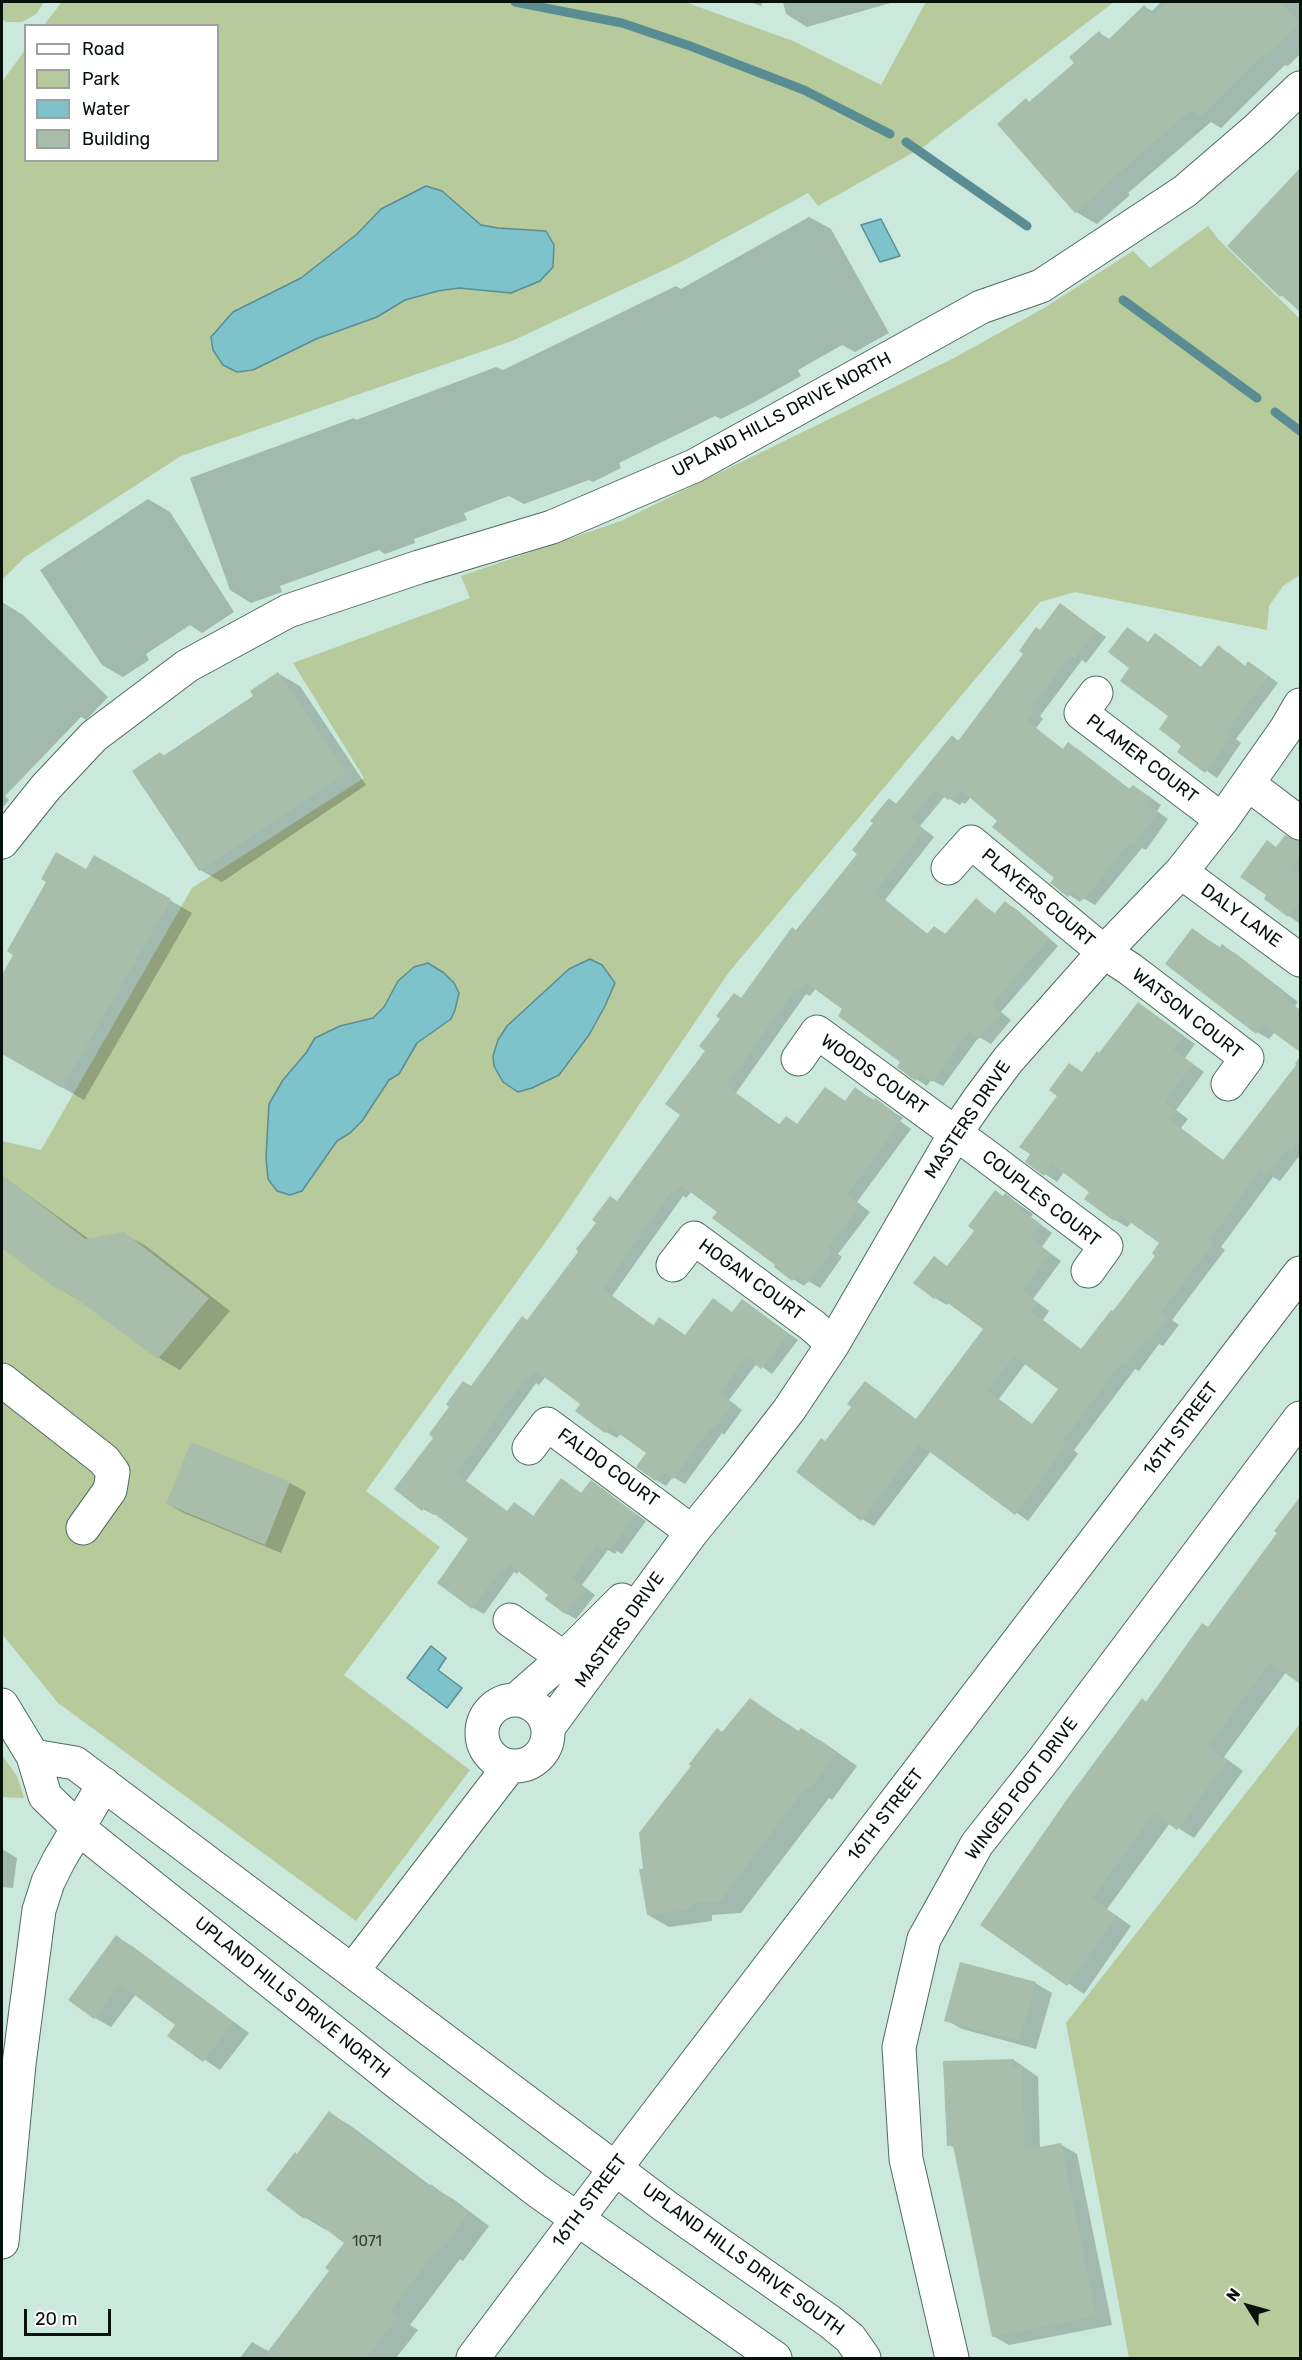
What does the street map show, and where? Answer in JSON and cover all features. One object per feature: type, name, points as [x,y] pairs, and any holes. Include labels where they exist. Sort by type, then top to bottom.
[{"type":"street","name":"UPLAND HILLS DRIVE NORTH","points":[[2,843],[46,787],[94,736],[187,666],[288,611],[419,567],[552,527],[694,466],[981,307],[1041,286],[1185,190],[1257,129],[1300,88]]},
{"type":"street","name":"PLAMER COURT","points":[[1096,693],[1081,713],[1222,820]]},
{"type":"street","name":"MASTERS DRIVE","points":[[576,1666],[516,1700],[495,1706],[483,1724],[484,1746],[490,1756],[498,1763],[509,1767],[520,1767],[538,1757],[545,1749],[548,1728],[576,1666],[692,1532],[789,1410],[833,1344],[955,1134],[1008,1060],[1104,952],[1181,872],[1248,784],[1300,705]]},
{"type":"street","points":[[1248,784],[1300,823]]},
{"type":"street","name":"PLAYERS COURT","points":[[948,868],[971,842],[1104,952]]},
{"type":"street","name":"DALY LANE","points":[[1181,872],[1300,960]]},
{"type":"street","name":"WATSON COURT","points":[[1104,952],[1130,969],[1247,1058],[1228,1084]]},
{"type":"street","name":"WOODS COURT","points":[[798,1059],[818,1032],[955,1134]]},
{"type":"street","name":"COUPLES COURT","points":[[955,1134],[1106,1246],[1088,1271]]},
{"type":"street","name":"HOGAN COURT","points":[[674,1265],[694,1238],[813,1326],[833,1344]]},
{"type":"street","name":"16TH STREET","points":[[473,2358],[615,2168],[1300,1273]]},
{"type":"street","points":[[2,1380],[105,1460],[113,1472],[110,1490],[83,1528]]},
{"type":"street","name":"WINGED FOOT DRIVE","points":[[952,2358],[906,2159],[899,2047],[924,1939],[976,1844],[1052,1749],[1300,1418]]},
{"type":"street","name":"FALDO COURT","points":[[529,1448],[548,1424],[692,1532]]},
{"type":"street","points":[[510,1620],[576,1666]]},
{"type":"street","points":[[516,1700],[528,1702],[537,1708],[548,1728]]},
{"type":"street","name":"UPLAND HILLS DRIVE NORTH","points":[[2,1705],[33,1756],[45,1796],[77,1827],[398,2083],[576,2220]]},
{"type":"street","points":[[33,1756],[75,1763],[615,2168]]},
{"type":"street","points":[[353,1970],[509,1767]]},
{"type":"street","points":[[2,2242],[19,2064],[39,1910],[48,1882],[77,1827],[104,1784]]},
{"type":"street","name":"UPLAND HILLS DRIVE SOUTH","points":[[615,2168],[828,2321],[850,2338],[864,2358]]},
{"type":"street","points":[[576,2220],[775,2358]]},
{"type":"green space","points":[[2,2],[44,2],[36,14],[22,22],[6,22],[2,19]]},
{"type":"green space","points":[[62,2],[685,2],[793,41],[881,85],[926,2],[1114,2],[923,147],[818,206],[808,193],[677,264],[512,341],[181,456],[25,557],[2,580],[2,82],[24,51],[24,162],[219,162],[219,24],[45,24]]},
{"type":"green space","points":[[1208,226],[1219,240],[1300,319],[1300,575],[1283,586],[1269,606],[1267,630],[1075,592],[1040,602],[729,972],[557,1226],[366,1491],[440,1547],[344,1675],[470,1770],[356,1921],[58,1703],[2,1634],[2,1141],[41,1150],[192,888],[364,778],[293,663],[470,598],[461,576],[621,521],[954,358],[1044,308],[1133,251],[1150,268]]},
{"type":"green space","points":[[1300,1724],[1300,2358],[1129,2358],[1066,2023]]},
{"type":"green space","points":[[2,1755],[17,1776],[24,1798],[2,1797]]},
{"type":"water","points":[[426,186],[442,191],[481,225],[546,231],[554,245],[553,267],[540,281],[511,293],[459,288],[405,300],[377,317],[316,339],[253,370],[237,372],[223,365],[213,350],[211,337],[233,312],[301,278],[357,234],[381,209]]},
{"type":"water","points":[[881,219],[900,256],[880,262],[861,225]]},
{"type":"water","points":[[590,959],[602,965],[615,983],[605,1006],[589,1035],[559,1075],[518,1092],[503,1082],[494,1066],[493,1056],[498,1040],[507,1026],[569,969]]},
{"type":"water","points":[[428,963],[444,973],[454,983],[459,993],[451,1019],[417,1043],[399,1074],[389,1080],[362,1121],[350,1133],[337,1141],[302,1191],[290,1195],[277,1191],[268,1179],[266,1157],[269,1104],[283,1080],[306,1053],[315,1038],[340,1026],[373,1018],[384,1007],[398,981],[414,967]]},
{"type":"water","points":[[431,1646],[446,1658],[438,1670],[462,1688],[447,1708],[407,1678]]},
{"type":"building","points":[[1168,2],[1279,2],[1299,23],[1200,117],[1192,109],[1075,213],[997,124],[1026,98],[1029,102],[1074,63],[1069,57],[1099,31],[1107,41],[1144,5],[1154,15]]},
{"type":"building","points":[[1300,168],[1300,312],[1282,295],[1280,297],[1227,246]]},
{"type":"building","points":[[1060,603],[1096,630],[1075,658],[1071,655],[1030,709],[1033,711],[1026,721],[1063,749],[1068,742],[1129,789],[1133,785],[1151,798],[1147,804],[1158,812],[1134,845],[1130,842],[1083,900],[1072,892],[1068,897],[1050,883],[1054,878],[992,827],[997,821],[961,790],[954,799],[951,797],[948,800],[935,790],[911,819],[924,830],[875,892],[927,934],[934,926],[945,934],[976,898],[994,914],[1005,901],[1048,939],[991,1005],[1001,1013],[979,1039],[969,1031],[932,1082],[921,1074],[915,1081],[897,1067],[900,1062],[838,1016],[842,1009],[805,982],[798,992],[795,989],[726,1086],[779,1125],[786,1116],[797,1124],[825,1087],[845,1101],[855,1087],[873,1101],[875,1098],[893,1111],[891,1114],[901,1121],[847,1195],[860,1205],[828,1247],[832,1250],[808,1283],[797,1275],[792,1281],[774,1267],[775,1265],[712,1218],[717,1212],[681,1185],[675,1194],[671,1191],[603,1289],[653,1326],[659,1317],[685,1335],[713,1298],[732,1312],[742,1299],[788,1333],[761,1369],[746,1357],[719,1393],[732,1403],[713,1430],[710,1428],[673,1479],[662,1471],[655,1481],[636,1467],[646,1453],[610,1427],[605,1433],[575,1411],[580,1404],[535,1370],[528,1380],[525,1378],[456,1474],[507,1511],[514,1502],[533,1516],[561,1478],[581,1493],[591,1480],[636,1514],[610,1549],[606,1546],[603,1549],[597,1545],[572,1578],[585,1588],[565,1614],[545,1599],[548,1595],[509,1564],[505,1569],[503,1567],[472,1609],[437,1583],[468,1539],[425,1507],[422,1511],[394,1489],[433,1438],[429,1434],[449,1407],[446,1404],[463,1381],[471,1386],[522,1316],[527,1320],[578,1252],[576,1249],[596,1223],[592,1220],[610,1196],[617,1201],[680,1115],[665,1104],[705,1051],[699,1046],[720,1019],[716,1016],[734,993],[741,998],[792,927],[796,930],[857,854],[852,850],[873,823],[870,821],[889,798],[896,804],[952,735],[958,741],[1023,654],[1019,651],[1036,627],[1040,630]]},
{"type":"building","points":[[1127,627],[1148,642],[1155,633],[1201,667],[1218,645],[1245,666],[1248,661],[1268,676],[1226,732],[1232,736],[1205,773],[1177,752],[1181,746],[1159,729],[1168,716],[1120,681],[1129,668],[1108,652]]},
{"type":"building","points":[[278,672],[346,772],[199,871],[132,771],[160,752],[163,756],[253,696],[250,691]]},
{"type":"building","points":[[1285,835],[1300,841],[1300,855],[1291,868],[1300,874],[1300,899],[1288,917],[1264,899],[1266,895],[1240,877],[1267,840],[1276,847]]},
{"type":"building","points":[[56,852],[86,869],[94,855],[171,899],[62,1088],[2,1054],[2,975],[13,955],[7,951],[46,882],[41,879]]},
{"type":"building","points":[[1192,928],[1219,948],[1222,944],[1286,994],[1283,998],[1300,1010],[1300,1052],[1263,1025],[1256,1034],[1165,964]]},
{"type":"building","points":[[1138,1002],[1184,1036],[1173,1050],[1193,1064],[1164,1102],[1176,1111],[1170,1120],[1223,1160],[1300,1060],[1300,1139],[1291,1151],[1288,1148],[1267,1175],[1260,1170],[1210,1239],[1214,1242],[1161,1312],[1168,1317],[1150,1340],[1146,1338],[1126,1365],[1122,1362],[1062,1442],[1066,1445],[1015,1515],[919,1444],[861,1521],[796,1472],[821,1438],[825,1441],[851,1407],[847,1404],[865,1381],[916,1419],[983,1329],[937,1295],[934,1299],[913,1283],[934,1256],[947,1266],[974,1231],[968,1226],[995,1190],[1003,1196],[1005,1193],[1021,1206],[1019,1208],[1041,1225],[1030,1238],[1050,1253],[1022,1291],[1038,1303],[1031,1312],[1081,1349],[1155,1256],[1152,1253],[1159,1243],[1119,1214],[1114,1221],[1084,1199],[1089,1192],[1052,1164],[1044,1176],[1025,1162],[1030,1154],[1019,1147],[1057,1096],[1049,1090],[1069,1063],[1082,1072],[1097,1051],[1099,1053]],"holes":[[[1014,1356],[1058,1389],[1032,1424],[987,1391]]]},
{"type":"building","points":[[2,1175],[85,1239],[124,1232],[209,1298],[158,1359],[2,1248]]},
{"type":"building","points":[[191,1442],[290,1482],[265,1545],[166,1504]]},
{"type":"building","points":[[1300,1497],[1300,1684],[1270,1662],[1208,1747],[1227,1761],[1177,1830],[1154,1813],[1092,1898],[1116,1916],[1067,1986],[980,1925],[1065,1802],[1142,1698],[1146,1702],[1202,1623],[1208,1627],[1277,1533],[1274,1531]]},
{"type":"building","points":[[750,1698],[798,1732],[801,1728],[837,1753],[810,1788],[807,1786],[719,1902],[691,1903],[691,1909],[647,1915],[639,1869],[643,1869],[639,1833],[717,1728],[722,1732]]},
{"type":"building","points":[[116,1935],[233,2022],[203,2062],[167,2036],[175,2025],[120,1984],[94,2019],[68,2000]]},
{"type":"building","points":[[960,1962],[1036,1982],[1019,2040],[944,2021]]},
{"type":"building","points":[[1014,2059],[1012,2067],[1022,2066],[1024,2150],[1061,2143],[1096,2316],[992,2337],[953,2145],[947,2146],[943,2061]]},
{"type":"building","points":[[329,2111],[429,2187],[431,2184],[468,2213],[441,2250],[438,2248],[390,2311],[397,2317],[366,2358],[263,2358],[329,2271],[325,2268],[344,2243],[307,2215],[304,2219],[266,2190]]},
{"type":"waterway","points":[[515,2],[622,23],[690,46],[804,90],[890,134]]},
{"type":"waterway","points":[[906,142],[1027,226]]},
{"type":"waterway","points":[[1123,300],[1257,398]]},
{"type":"waterway","points":[[1275,412],[1300,431]]}]
